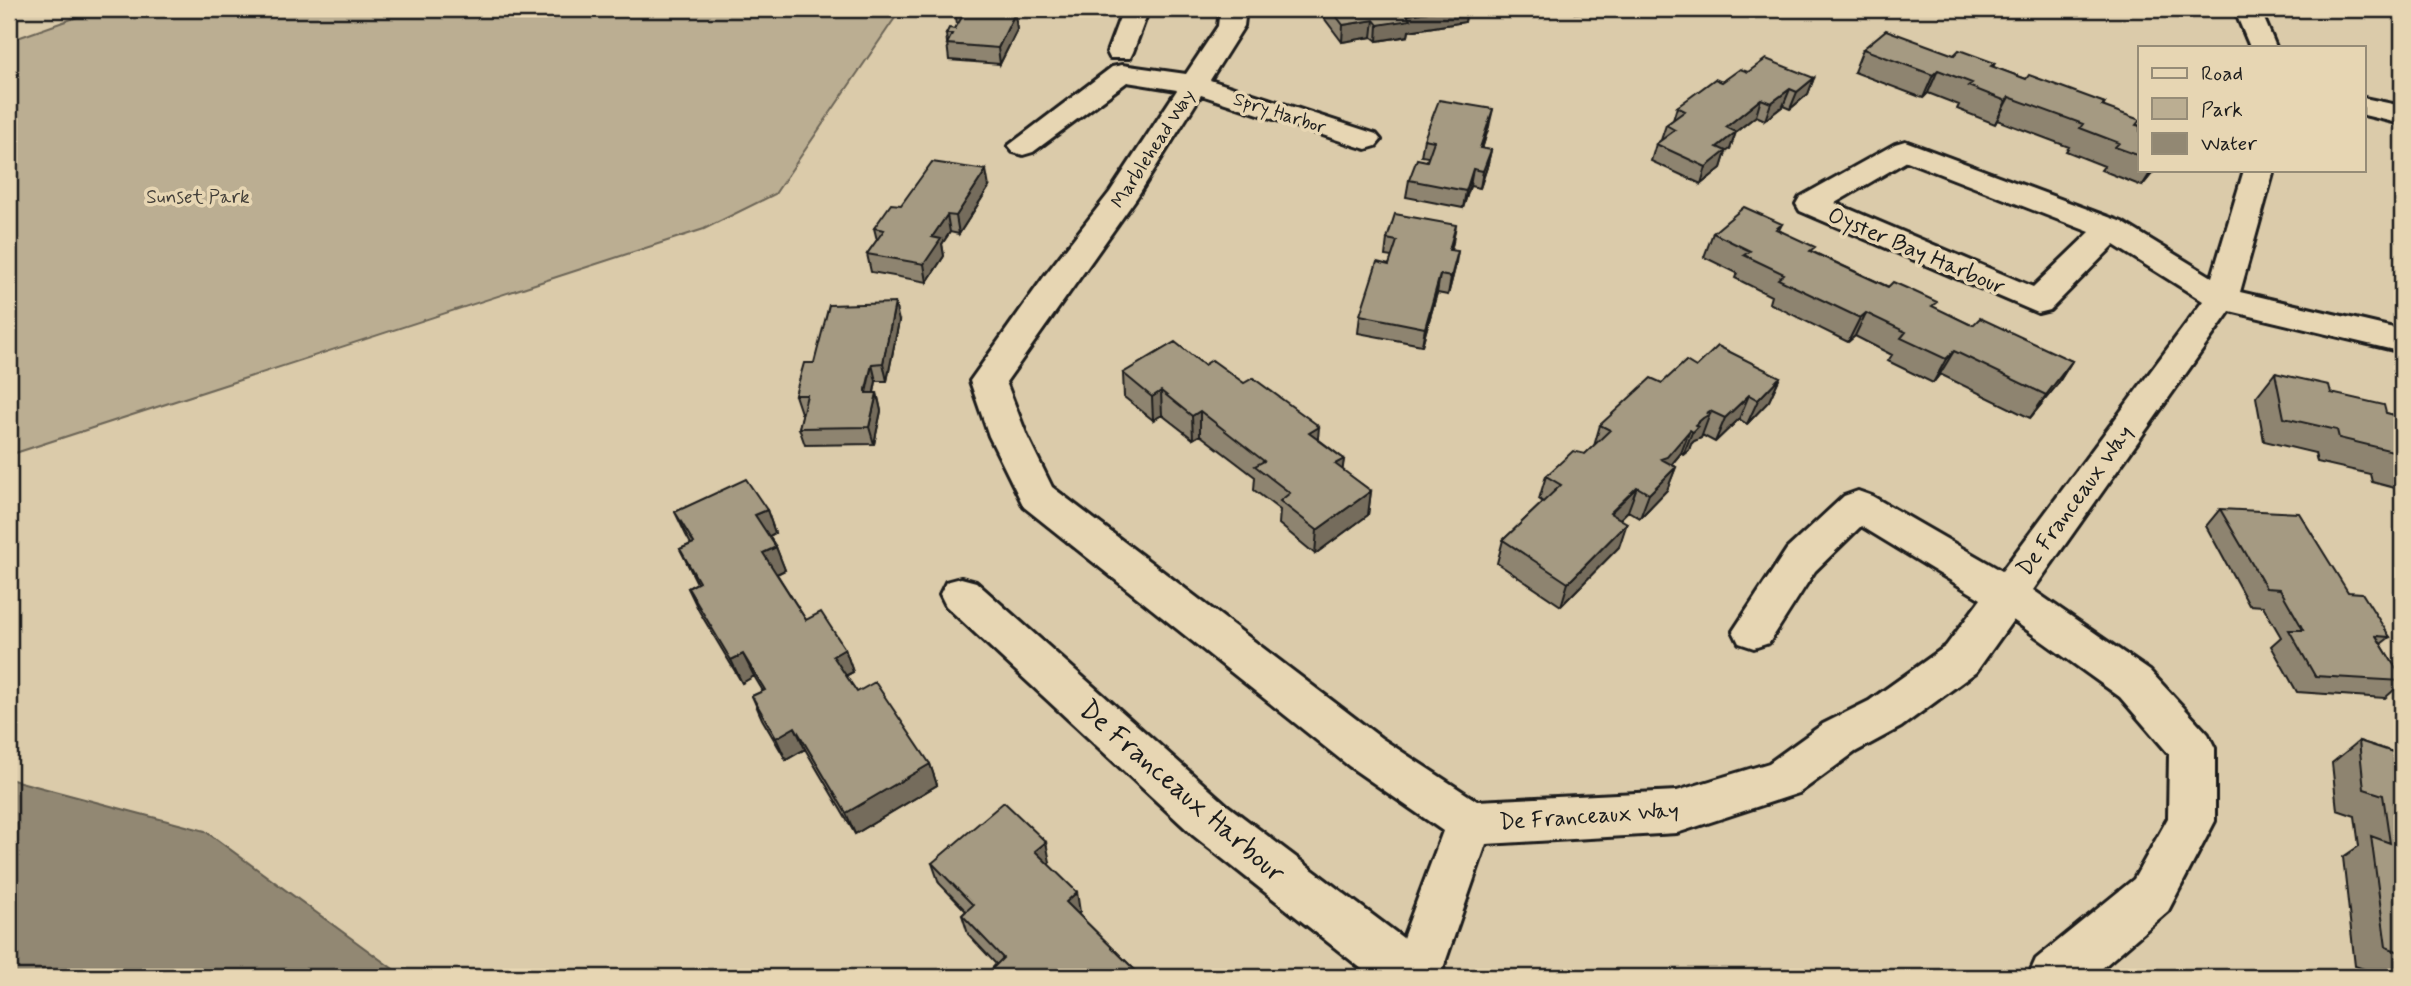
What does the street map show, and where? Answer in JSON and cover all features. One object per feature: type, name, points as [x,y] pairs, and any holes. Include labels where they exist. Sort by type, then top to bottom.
[{"type":"street","points":[[1120,52],[1136,9]]},
{"type":"street","name":"Marblehead Way","points":[[1058,281],[1122,197],[1195,84],[1231,26],[1233,9]]},
{"type":"street","points":[[2247,9],[2263,46]]},
{"type":"street","name":"Spry Harbor","points":[[1023,146],[1122,73],[1195,84],[1366,140]]},
{"type":"street","points":[[2366,107],[2402,115]]},
{"type":"street","name":"Oyster Bay Harbour","points":[[2111,229],[2038,302],[1811,204],[1905,150],[2111,229],[2222,298],[2402,341]]},
{"type":"street","name":"De Franceaux Way","points":[[1058,281],[988,381],[1008,436],[1038,497],[1365,752],[1470,823],[1677,812],[1783,779],[1839,738],[1885,714],[1961,660],[2006,593],[2222,298],[2258,172]]},
{"type":"street","points":[[1754,631],[1801,559],[1858,506],[2006,593],[2134,684],[2192,748],[2191,821],[2151,895],[2054,977]]},
{"type":"street","name":"De Franceaux Harbour","points":[[961,594],[1211,821],[1413,977]]},
{"type":"street","points":[[1413,977],[1470,823]]},
{"type":"green space","name":"Sunset Park","points":[[100,9],[901,9],[775,194],[704,229],[9,455],[9,41]]},
{"type":"water","points":[[9,779],[205,831],[404,977],[9,977]]},
{"type":"building","points":[[955,9],[1006,9],[1004,12],[1015,13],[998,48],[947,44],[952,34],[946,34],[949,28],[955,29],[966,10]]},
{"type":"building","points":[[1331,9],[1450,9],[1407,15],[1410,20],[1378,25],[1374,20],[1343,25]]},
{"type":"building","points":[[1886,30],[1954,55],[1959,50],[1995,63],[1991,66],[2026,79],[2029,75],[2105,103],[2102,106],[2138,119],[2138,155],[2115,147],[2119,143],[2080,128],[2083,124],[2009,97],[2006,101],[1968,86],[1972,83],[1938,70],[1933,75],[1863,49]]},
{"type":"building","points":[[1766,59],[1814,78],[1797,92],[1790,89],[1771,103],[1761,99],[1726,127],[1736,132],[1717,147],[1726,151],[1706,167],[1656,144],[1675,130],[1666,125],[1685,111],[1677,107],[1715,79],[1722,82],[1740,69],[1748,72]]},
{"type":"building","points":[[1439,100],[1493,109],[1480,148],[1491,150],[1483,171],[1473,169],[1466,191],[1409,180],[1417,159],[1427,161],[1434,141],[1424,139]]},
{"type":"building","points":[[932,162],[986,170],[956,216],[947,215],[932,237],[941,239],[924,264],[867,254],[884,230],[874,228],[891,204],[901,205]]},
{"type":"building","points":[[1744,207],[1782,224],[1776,229],[1815,247],[1810,251],[1888,287],[1893,282],[1911,290],[1937,302],[1932,306],[1969,324],[1973,325],[1980,318],[2072,361],[2046,395],[1954,351],[1946,359],[1901,338],[1906,332],[1866,313],[1860,318],[1778,279],[1784,274],[1744,255],[1750,251],[1713,233]]},
{"type":"building","points":[[1395,214],[1456,225],[1449,250],[1458,251],[1451,277],[1440,275],[1425,328],[1360,315],[1377,262],[1389,265],[1397,241],[1387,239]]},
{"type":"building","points":[[895,303],[883,363],[872,364],[866,389],[866,393],[877,393],[869,427],[799,428],[807,395],[795,395],[804,363],[814,363],[829,305]]},
{"type":"building","points":[[1175,342],[1204,365],[1212,360],[1244,383],[1253,378],[1316,424],[1319,427],[1309,433],[1344,459],[1335,464],[1371,491],[1317,530],[1280,501],[1290,493],[1255,466],[1264,461],[1200,411],[1192,416],[1161,391],[1152,397],[1123,373]]},
{"type":"building","points":[[1718,346],[1780,377],[1758,400],[1749,395],[1725,418],[1710,411],[1707,413],[1710,414],[1695,425],[1698,427],[1693,432],[1690,430],[1667,457],[1661,459],[1676,467],[1649,494],[1637,487],[1610,513],[1627,523],[1568,583],[1503,540],[1561,485],[1546,476],[1573,451],[1585,454],[1610,430],[1600,425],[1651,378],[1662,383],[1686,361],[1696,367]]},
{"type":"building","points":[[2275,373],[2329,385],[2331,393],[2384,405],[2386,413],[2402,417],[2402,460],[2395,458],[2393,451],[2339,438],[2337,430],[2284,418]]},
{"type":"building","points":[[746,479],[767,510],[755,515],[776,547],[763,553],[806,620],[821,612],[845,649],[833,656],[857,692],[875,682],[930,764],[846,813],[795,727],[776,738],[752,696],[765,690],[743,654],[731,660],[688,588],[699,582],[680,549],[694,543],[675,512]]},
{"type":"building","points":[[2220,509],[2299,513],[2348,592],[2362,593],[2390,637],[2376,636],[2402,681],[2315,676],[2289,630],[2303,630],[2300,624],[2280,589],[2266,588]]},
{"type":"building","points":[[2359,741],[2402,755],[2402,953],[2386,947],[2371,836],[2390,843],[2383,795],[2364,789]]},
{"type":"building","points":[[1004,802],[1046,842],[1035,851],[1077,892],[1066,902],[1142,977],[993,975],[990,971],[1003,958],[962,915],[973,905],[932,863]]}]
